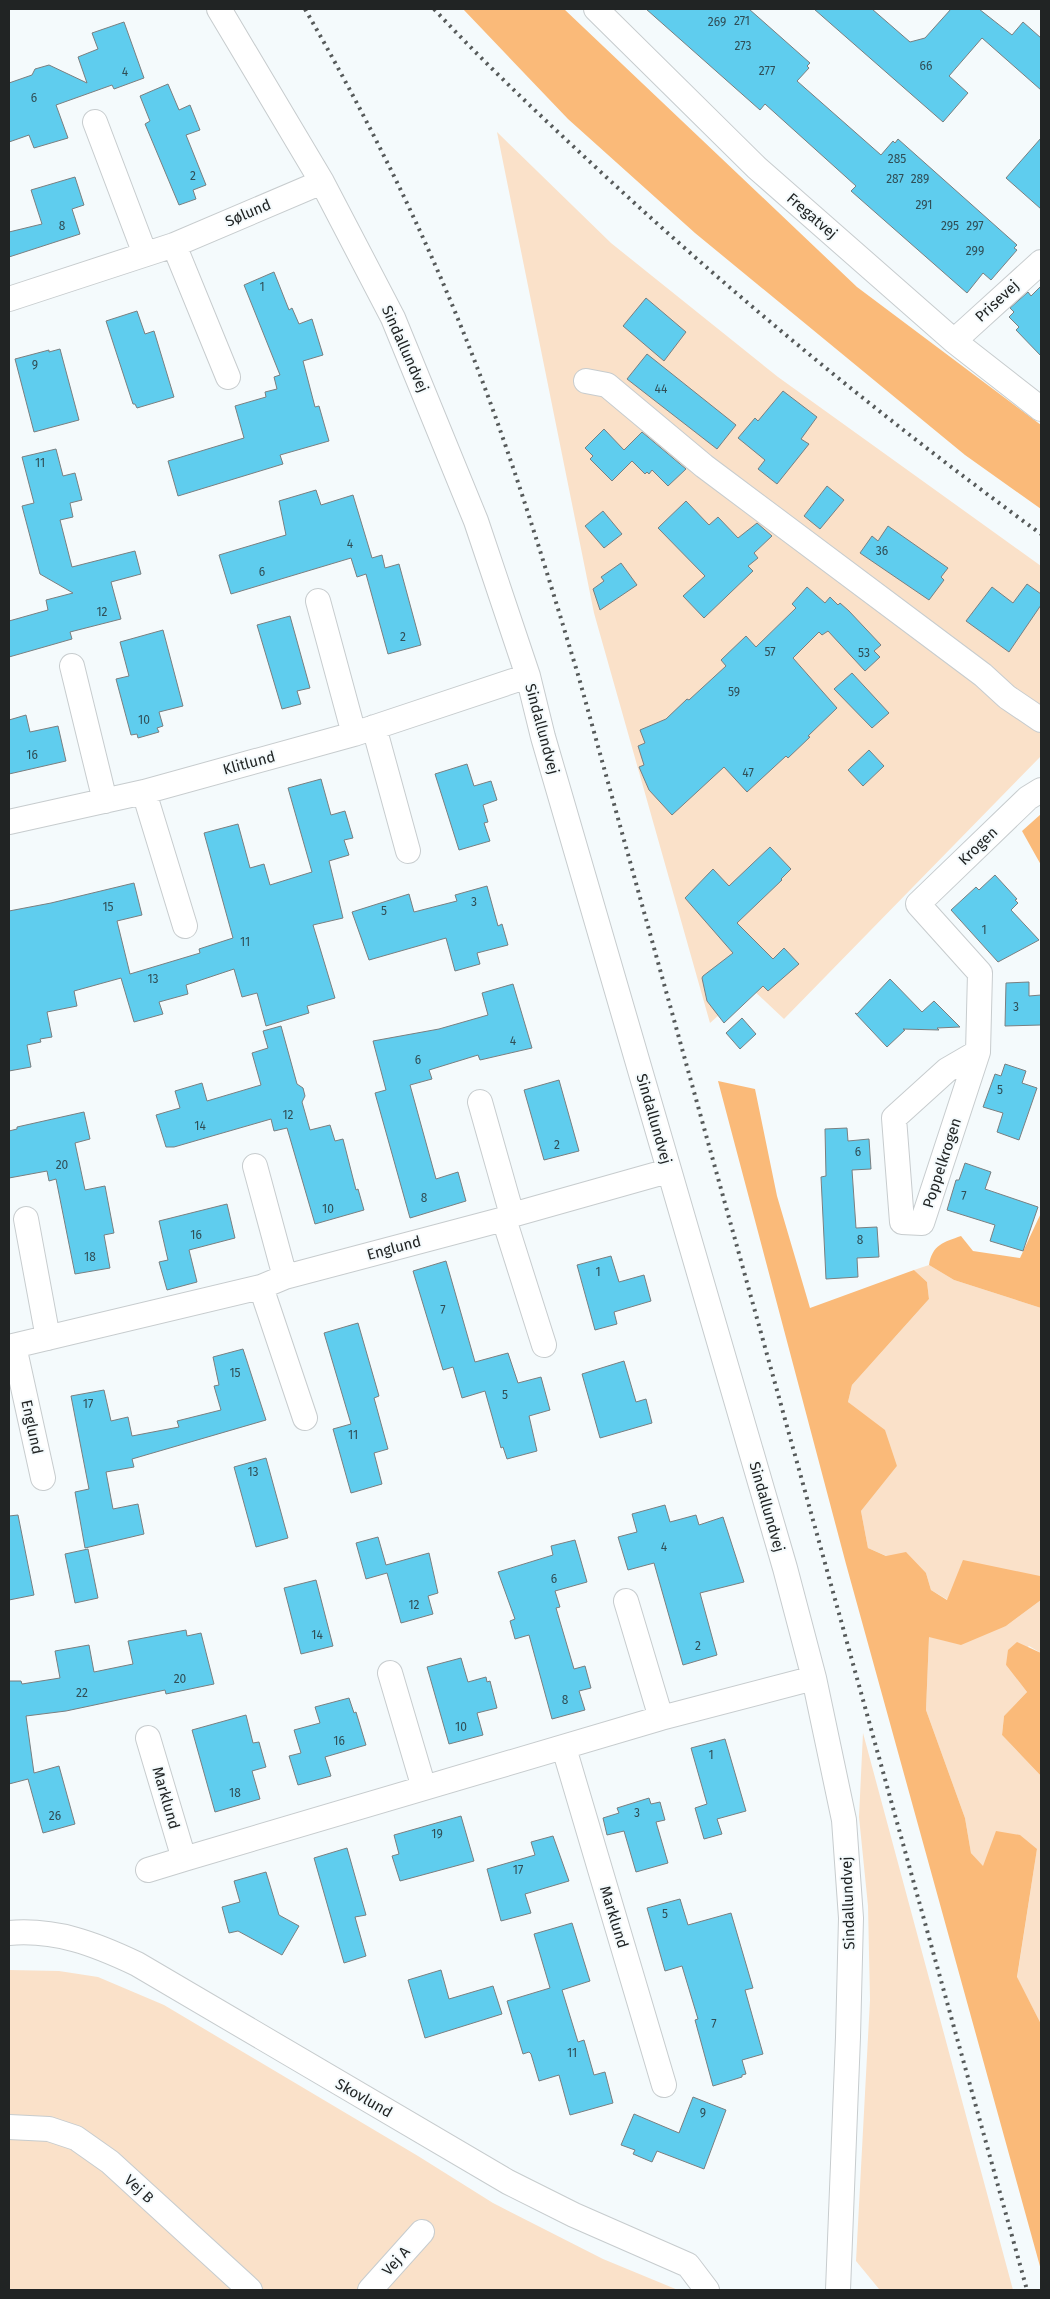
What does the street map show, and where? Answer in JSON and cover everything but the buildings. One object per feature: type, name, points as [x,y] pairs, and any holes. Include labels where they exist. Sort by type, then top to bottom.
[{"type":"street","name":"Sindallundvej","points":[[219,9],[322,182],[393,318],[476,521],[528,676],[543,737],[668,1171],[785,1568],[814,1678],[844,1820],[851,1918],[838,2290]]},
{"type":"street","name":"Fregatvej","points":[[596,9],[757,168],[954,341],[1041,409]]},
{"type":"street","points":[[95,122],[145,254]]},
{"type":"street","name":"Sølund","points":[[9,299],[174,245],[322,182]]},
{"type":"street","points":[[174,245],[228,377]]},
{"type":"street","name":"Prisevej","points":[[954,341],[1041,262]]},
{"type":"street","points":[[586,381],[607,385],[704,466],[982,675],[1007,697],[1041,720]]},
{"type":"street","points":[[318,601],[408,851]]},
{"type":"street","points":[[72,666],[105,801]]},
{"type":"street","name":"Klitlund","points":[[9,822],[144,792],[364,731],[528,676]]},
{"type":"street","name":"Krogen","points":[[918,904],[1028,798],[1041,790]]},
{"type":"street","points":[[144,792],[185,926]]},
{"type":"street","name":"Poppelkrogen","points":[[918,904],[980,973],[978,1052],[922,1223],[902,1222],[894,1118],[947,1070],[978,1052]]},
{"type":"street","points":[[480,1102],[508,1217],[544,1345]]},
{"type":"street","points":[[255,1166],[285,1277]]},
{"type":"street","name":"Englund","points":[[43,1478],[11,1347],[261,1287],[285,1277],[508,1217],[668,1171]]},
{"type":"street","points":[[26,1219],[48,1338]]},
{"type":"street","points":[[261,1287],[305,1418]]},
{"type":"street","points":[[626,1601],[661,1718]]},
{"type":"street","points":[[390,1673],[424,1788]]},
{"type":"street","points":[[148,1870],[661,1718],[814,1678]]},
{"type":"street","name":"Marklund","points":[[148,1738],[184,1859]]},
{"type":"street","name":"Marklund","points":[[564,1748],[664,2085]]},
{"type":"street","name":"Skovlund","points":[[9,1933],[21,1932],[74,1938],[101,1946],[136,1964],[508,2182],[574,2215],[688,2265],[707,2290]]},
{"type":"street","name":"Vej B","points":[[9,2127],[49,2129],[76,2138],[110,2162],[250,2290]]},
{"type":"street","name":"Vej A","points":[[370,2290],[422,2232]]},
{"type":"shaded area","points":[[463,9],[564,9],[857,287],[1041,425],[1041,509],[965,455],[695,233],[568,119]]},
{"type":"shaded area","points":[[497,132],[611,243],[778,377],[1041,566],[1041,756],[784,1019],[750,987],[710,1023],[594,613]]},
{"type":"shaded area","points":[[1041,814],[1041,865],[1022,831]]},
{"type":"shaded area","points":[[718,1081],[755,1089],[777,1196],[810,1308],[914,1270],[927,1282],[929,1299],[852,1385],[848,1402],[885,1430],[897,1466],[861,1511],[868,1548],[886,1556],[906,1552],[926,1573],[931,1590],[947,1600],[963,1560],[1040,1576],[1041,1600],[1006,1626],[961,1645],[929,1637],[926,1710],[965,1818],[971,1853],[983,1866],[996,1831],[1020,1835],[1037,1849],[1017,1977],[1041,2024],[1041,2270],[846,1564]]},
{"type":"shaded area","points":[[1041,1213],[1041,1308],[954,1280],[929,1265],[933,1253],[940,1245],[961,1236],[973,1251],[1020,1258]]},
{"type":"shaded area","points":[[929,1265],[954,1280],[1041,1308],[1041,1581],[1039,1576],[948,1600],[931,1590],[926,1573],[868,1548],[861,1511],[897,1466],[848,1402],[852,1385],[929,1299],[927,1282],[914,1270]]},
{"type":"shaded area","points":[[1041,1600],[1041,1653],[1029,1646],[1006,1665],[1027,1692],[1004,1716],[1002,1735],[1041,1776],[1041,2024],[1017,1978],[1037,1849],[983,1867],[971,1853],[965,1818],[926,1710],[929,1637],[1006,1626]]},
{"type":"shaded area","points":[[1017,1642],[1041,1653],[1041,1776],[1002,1735],[1004,1716],[1027,1692],[1006,1665],[1008,1650]]},
{"type":"shaded area","points":[[863,1733],[1013,2290],[879,2289],[856,2261],[870,2000],[868,1906],[859,1817]]},
{"type":"shaded area","points":[[9,1970],[59,1971],[98,1977],[164,2005],[418,2156],[493,2203],[603,2259],[678,2290],[9,2290]]},
{"type":"railway","points":[[305,9],[348,85],[388,164],[443,283],[477,367],[509,455],[538,544],[579,678],[1027,2290]]},
{"type":"railway","points":[[434,9],[475,52],[604,175],[763,316],[873,406],[1041,534]]}]
